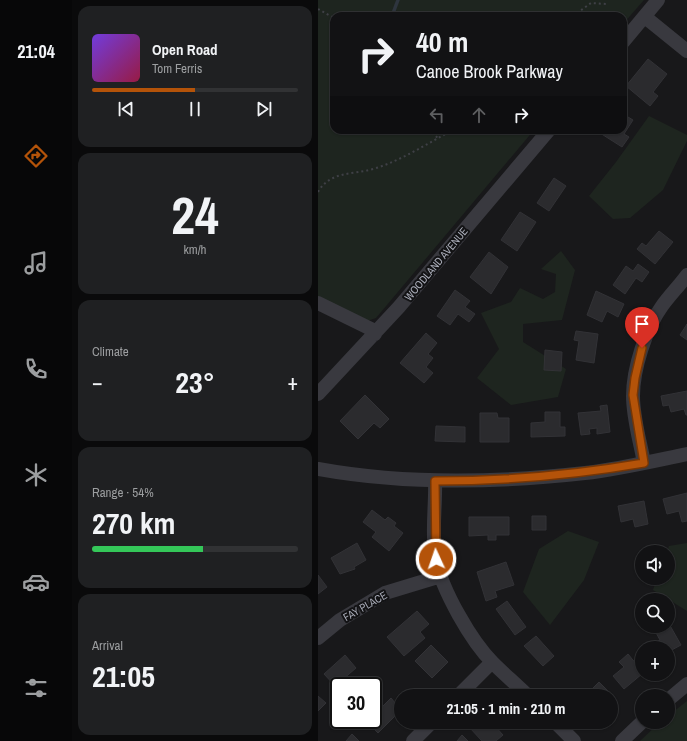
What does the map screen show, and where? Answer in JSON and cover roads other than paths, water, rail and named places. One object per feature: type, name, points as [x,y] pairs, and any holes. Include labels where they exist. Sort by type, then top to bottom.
[{"type":"street","points":[[627,37],[658,0]]},
{"type":"street","points":[[644,17],[687,51]]},
{"type":"street","name":"WOODLAND AVENUE","points":[[318,394],[375,334],[546,134]]},
{"type":"street","points":[[644,463],[634,412],[633,395],[635,378],[642,348],[651,325],[661,307],[687,275]]},
{"type":"street","points":[[318,303],[370,329],[375,334]]},
{"type":"street","points":[[318,469],[353,475],[435,481],[482,481],[586,473],[687,454]]},
{"type":"street","points":[[435,481],[436,559],[441,576],[462,620],[492,662],[521,689]]},
{"type":"street","name":"FAY PLACE","points":[[318,638],[340,620],[385,593],[441,576]]},
{"type":"street","points":[[465,689],[492,662]]},
{"type":"street","points":[[675,694],[687,684]]},
{"type":"street","points":[[413,741],[425,729]]},
{"type":"street","points":[[562,729],[574,741]]},
{"type":"street","points":[[622,741],[635,729]]},
{"type":"waterway","points":[[394,12],[398,0]]}]
